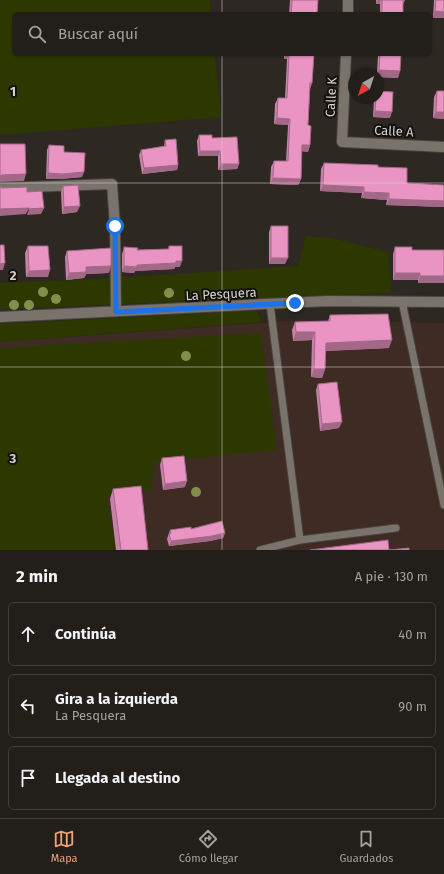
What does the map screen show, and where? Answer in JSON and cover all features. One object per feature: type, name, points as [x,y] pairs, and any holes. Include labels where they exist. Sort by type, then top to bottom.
[{"type":"main road","points":[[348,0],[348,12]]},
{"type":"main road","name":"Calle K","points":[[342,142],[346,56]]},
{"type":"main road","name":"Calle A","points":[[342,142],[444,147]]},
{"type":"main road","points":[[0,188],[112,184],[115,226],[116,312]]},
{"type":"main road","name":"La Pesquera","points":[[0,317],[328,302],[444,302]]},
{"type":"lane","points":[[402,301],[444,505]]},
{"type":"lane","points":[[270,304],[300,540]]},
{"type":"lane","points":[[260,550],[300,540],[396,528]]},
{"type":"shaded area","points":[[301,320],[444,323],[444,550],[0,550],[0,342]]},
{"type":"green space","points":[[0,0],[210,0],[211,12],[12,12],[12,56],[215,56],[221,117],[0,135]]},
{"type":"green space","points":[[306,236],[331,238],[388,252],[391,293],[0,309],[0,283],[99,279],[298,266]]},
{"type":"green space","points":[[251,311],[257,312],[260,316],[261,322],[0,342],[0,324]]},
{"type":"green space","points":[[261,333],[277,450],[154,462],[151,491],[106,496],[117,550],[0,550],[0,348]]},
{"type":"building","points":[[292,0],[318,0],[317,12],[291,12]]},
{"type":"building","points":[[382,0],[403,0],[403,12],[382,12]]},
{"type":"building","points":[[436,0],[444,0],[444,12],[435,11]]},
{"type":"building","points":[[289,56],[314,56],[312,83],[310,83],[308,125],[311,126],[310,145],[302,145],[301,179],[273,178],[274,161],[288,161],[290,119],[277,118],[278,98],[287,98]]},
{"type":"building","points":[[380,56],[401,56],[400,71],[384,70],[384,68],[379,68]]},
{"type":"building","points":[[384,91],[393,92],[392,112],[375,111],[376,104],[384,104]]},
{"type":"building","points":[[437,91],[444,91],[444,112],[436,112]]},
{"type":"building","points":[[199,135],[212,135],[212,138],[237,137],[239,164],[221,164],[220,151],[200,151]]},
{"type":"building","points":[[176,139],[178,165],[144,168],[141,150],[166,146],[165,140]]},
{"type":"building","points":[[0,144],[25,144],[26,174],[0,176]]},
{"type":"building","points":[[49,145],[64,146],[64,152],[85,153],[84,172],[62,174],[48,173]]},
{"type":"building","points":[[324,163],[378,165],[378,167],[407,168],[407,183],[444,185],[444,201],[389,199],[389,193],[364,192],[364,187],[323,185]]},
{"type":"building","points":[[78,185],[80,206],[64,207],[63,186]]},
{"type":"building","points":[[0,187],[27,187],[27,192],[42,191],[44,208],[0,209]]},
{"type":"building","points":[[271,226],[288,226],[288,258],[271,258]]},
{"type":"building","points":[[0,245],[4,245],[5,263],[0,264]]},
{"type":"building","points":[[28,246],[48,246],[50,270],[29,271]]},
{"type":"building","points":[[169,246],[182,246],[182,261],[176,261],[176,263],[137,265],[137,267],[124,266],[124,247],[138,248],[137,250],[169,249]]},
{"type":"building","points":[[395,247],[412,247],[412,250],[444,250],[444,276],[420,276],[420,273],[395,273]]},
{"type":"building","points":[[111,248],[110,266],[86,267],[86,272],[69,273],[67,251]]},
{"type":"building","points":[[388,314],[392,340],[326,343],[325,369],[314,369],[315,332],[296,332],[295,322],[330,321],[330,315]]},
{"type":"building","points":[[337,382],[342,422],[322,424],[318,384]]},
{"type":"building","points":[[184,456],[187,481],[165,484],[162,458]]},
{"type":"building","points":[[141,486],[148,550],[121,550],[113,489]]},
{"type":"building","points":[[222,521],[225,533],[171,541],[169,534],[171,533],[170,530],[191,527],[191,529]]},
{"type":"building","points":[[388,540],[389,550],[310,550]]},
{"type":"building","points":[[409,548],[409,550],[389,550]]},
{"type":"route","points":[[115,226],[116,312],[295,303]]}]
